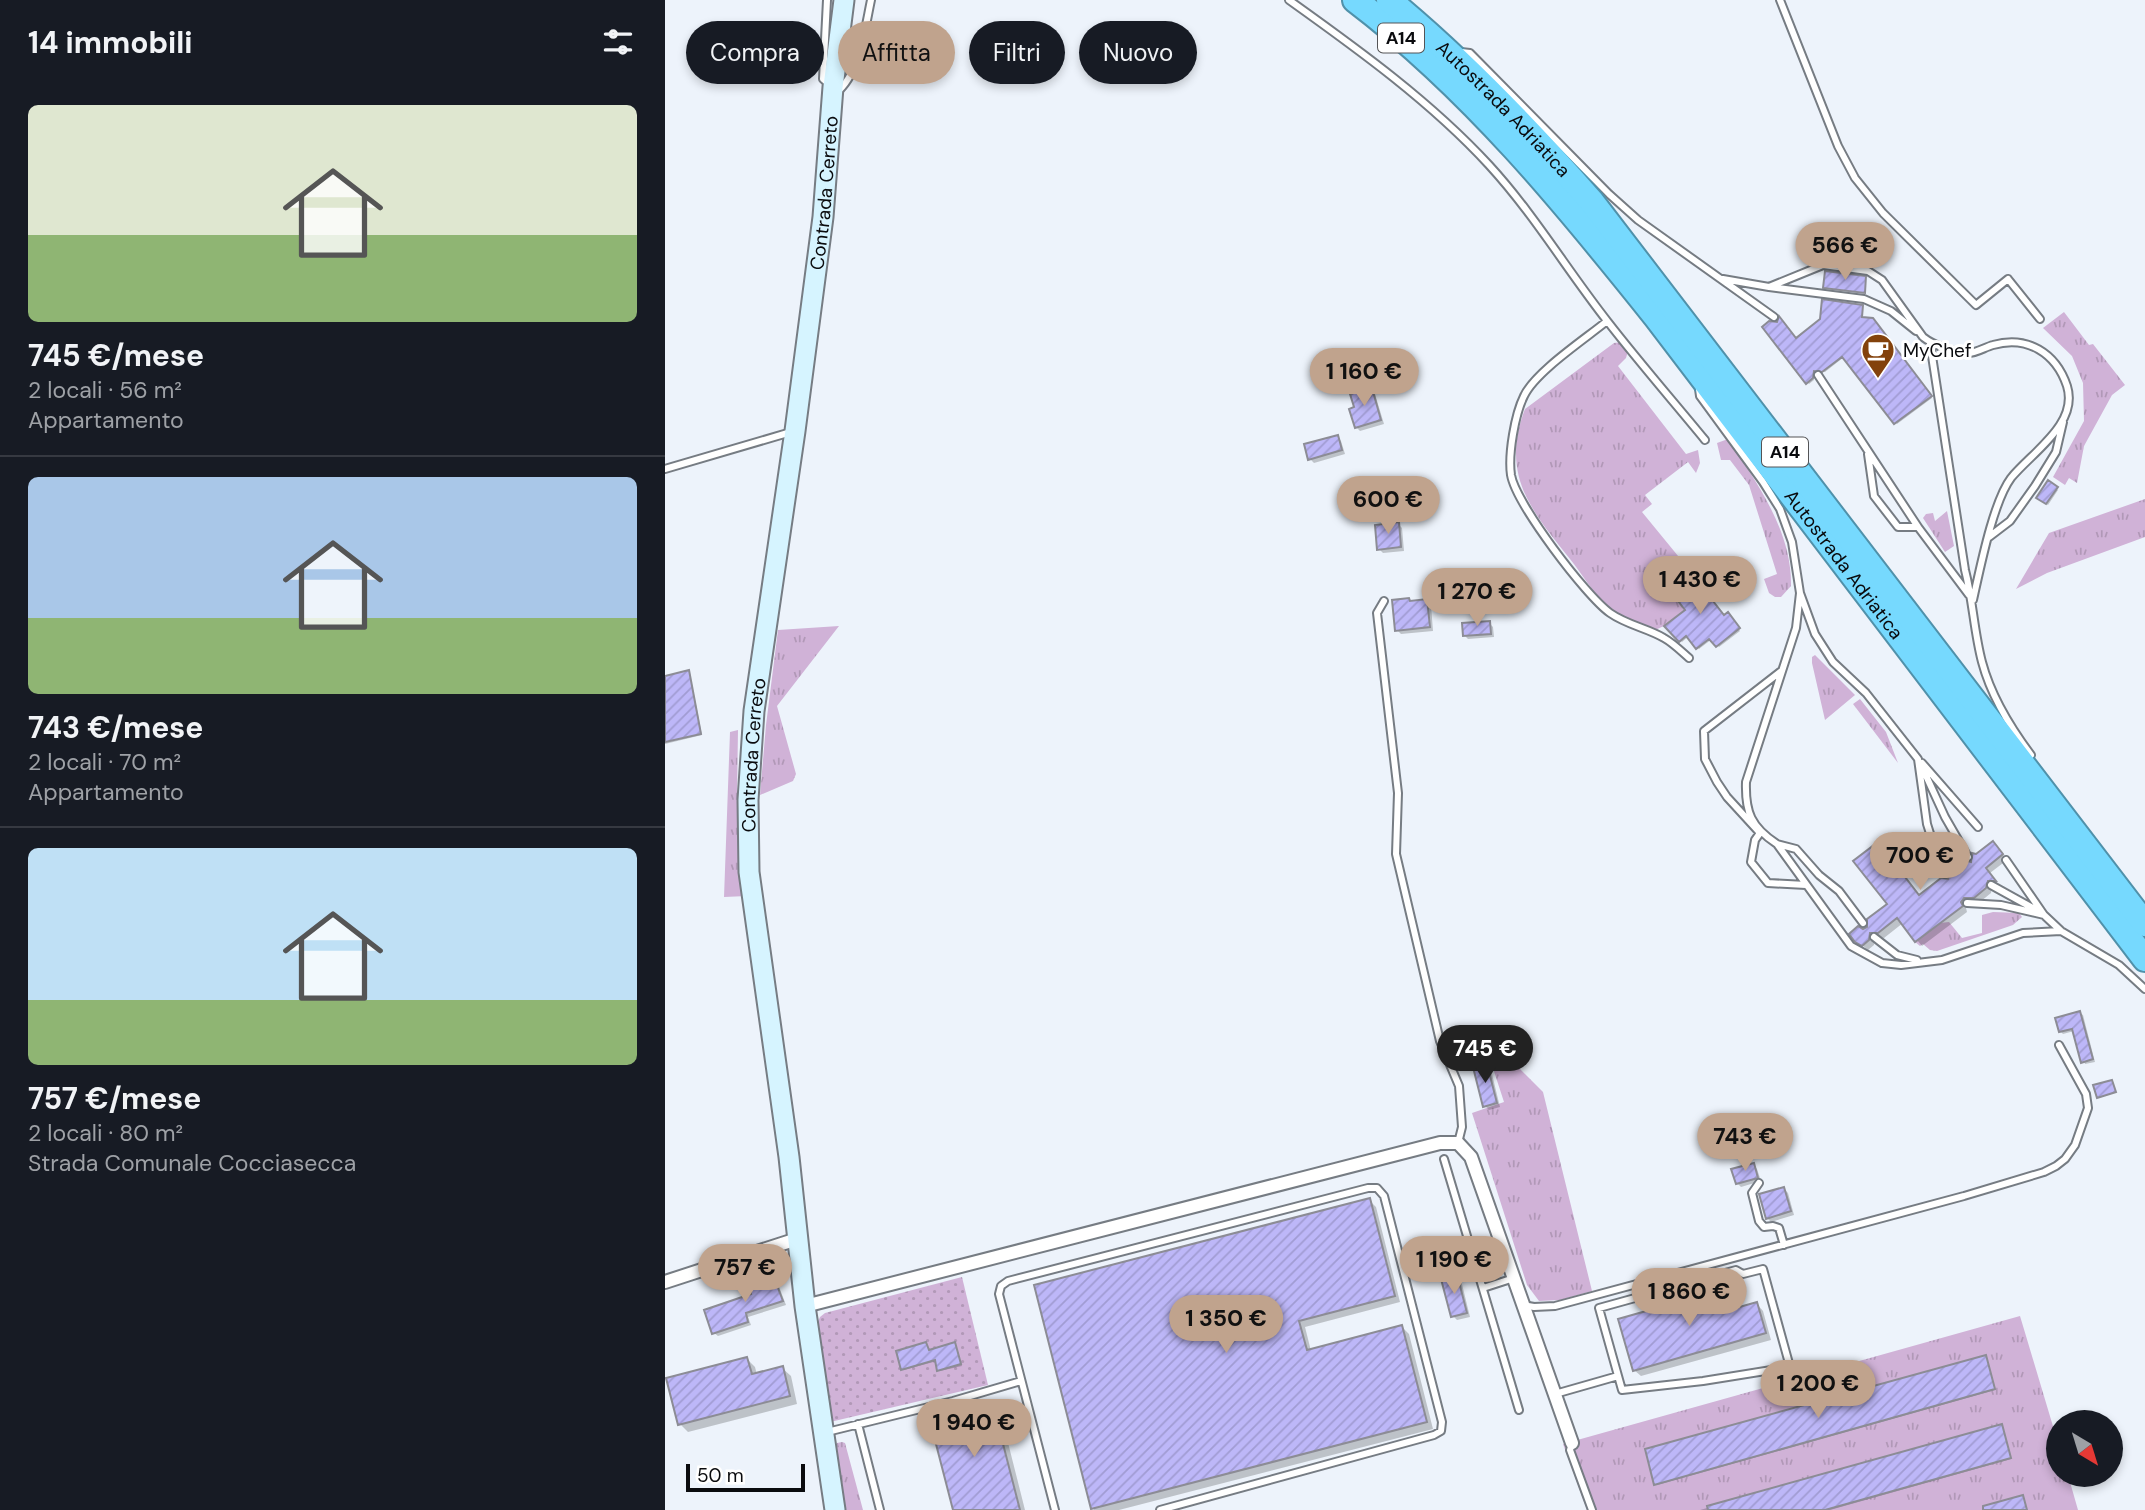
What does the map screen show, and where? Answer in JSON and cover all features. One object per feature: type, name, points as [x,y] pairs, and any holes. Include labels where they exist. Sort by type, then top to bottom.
[{"type":"highway","name":"Autostrada Adriatica","points":[[1355,0],[1438,71],[1510,142],[1588,232],[2145,960]]},
{"type":"highway","name":"Autostrada Adriatica","points":[[1389,0],[1446,49],[1540,143],[1606,219],[2105,867],[2145,925]]},
{"type":"main road","name":"Contrada Cerreto","points":[[835,1510],[805,1306],[789,1157],[749,872],[748,836],[754,711],[824,217],[832,91],[844,0]]},
{"type":"street","points":[[805,1306],[1440,1143],[1458,1143],[1471,1157],[1572,1443]]},
{"type":"street","points":[[665,1282],[797,1239]]},
{"type":"lane","points":[[827,0],[823,79],[832,91],[845,86],[860,50],[871,0]]},
{"type":"lane","points":[[1289,0],[1343,38],[1409,91],[1487,163],[1520,200],[1607,321],[1705,440]]},
{"type":"lane","points":[[1780,0],[1838,146],[1855,177],[1883,213],[1976,305],[2008,279],[2040,319]]},
{"type":"lane","points":[[1446,49],[1470,53],[1609,194],[1638,219],[1774,317]]},
{"type":"lane","points":[[1769,287],[1823,265],[1868,271],[1882,280],[1923,337]]},
{"type":"lane","points":[[1723,279],[1864,299],[1891,311],[1930,343],[1968,354],[2006,341],[2032,344],[2042,350],[2057,367],[2067,388],[2069,403],[2056,452],[2010,521],[1988,538]]},
{"type":"lane","points":[[1607,321],[1536,378],[1524,394],[1517,415],[1511,475],[1538,525],[1595,600],[1627,623],[1664,638],[1689,658]]},
{"type":"lane","points":[[1930,343],[1981,660],[2004,715],[2034,759]]},
{"type":"lane","points":[[1698,373],[1700,396],[1780,509],[1792,542],[1800,593],[1815,634],[1833,662],[1866,693],[1918,759],[1978,827]]},
{"type":"lane","points":[[1818,375],[1919,527],[1973,600]]},
{"type":"lane","points":[[1973,600],[1988,538],[2010,479],[2063,420]]},
{"type":"lane","points":[[665,469],[795,431]]},
{"type":"lane","points":[[1868,452],[1874,496],[1898,527],[1919,527]]},
{"type":"lane","points":[[1760,833],[1745,803],[1746,782],[1796,628],[1800,593]]},
{"type":"lane","points":[[1384,601],[1377,613],[1398,793],[1396,854],[1440,1041],[1459,1086],[1462,1127],[1458,1143]]},
{"type":"lane","points":[[1782,671],[1704,731],[1705,759],[1727,797],[1760,833],[1777,844],[1796,849],[1819,875],[1839,891],[1863,923]]},
{"type":"lane","points":[[1918,759],[1945,817],[1968,857]]},
{"type":"lane","points":[[1918,759],[1927,824],[1945,874]]},
{"type":"lane","points":[[1760,833],[1755,841],[1751,862],[1768,883],[1807,885]]},
{"type":"lane","points":[[1777,844],[1851,946],[1882,963],[1902,965],[1942,960],[2023,933],[2061,931]]},
{"type":"lane","points":[[2006,860],[2044,915],[2061,931],[2079,939],[2119,965],[2145,989]]},
{"type":"lane","points":[[1991,885],[2044,915]]},
{"type":"lane","points":[[1968,903],[2001,905],[2044,915]]},
{"type":"lane","points":[[1874,937],[1897,955],[1922,962]]},
{"type":"lane","points":[[1524,1305],[1555,1306],[2044,1172],[2065,1159],[2075,1145],[2088,1108],[2086,1094],[2060,1045]]},
{"type":"lane","points":[[1444,1159],[1519,1410]]},
{"type":"lane","points":[[1759,1183],[1752,1193],[1759,1221],[1763,1227],[1779,1228],[1784,1245]]},
{"type":"lane","points":[[1055,1510],[999,1294],[1001,1286],[1008,1280],[1368,1188],[1377,1188],[1384,1196],[1442,1422],[1441,1431],[1421,1439],[1160,1510]]},
{"type":"lane","points":[[1763,1269],[1790,1367],[1622,1390],[1618,1376],[1599,1308],[1736,1270],[1743,1275],[1763,1269]]},
{"type":"lane","points":[[1483,1288],[1514,1278]]},
{"type":"lane","points":[[1555,1394],[1618,1376]]},
{"type":"lane","points":[[823,1433],[1021,1381]]},
{"type":"lane","points":[[858,1424],[880,1510]]},
{"type":"lane","points":[[1572,1443],[1570,1450],[1592,1510]]},
{"type":"green space","points":[[2064,312],[2125,385],[2112,395],[2084,446],[2077,483],[2069,478],[2065,485],[2053,477],[2084,421],[2083,383],[2072,356],[2043,328]]},
{"type":"green space","points":[[1622,342],[1628,351],[1626,358],[1618,366],[1686,454],[1698,450],[1700,463],[1696,473],[1688,462],[1645,495],[1652,504],[1642,512],[1692,573],[1672,588],[1685,610],[1655,630],[1618,613],[1597,595],[1543,524],[1523,490],[1518,473],[1518,432],[1525,409],[1614,343]]},
{"type":"green space","points":[[1728,439],[1771,508],[1786,546],[1791,586],[1781,597],[1769,593],[1764,579],[1777,574],[1749,485],[1730,460],[1721,460],[1717,443]]},
{"type":"green space","points":[[2145,499],[2145,537],[2047,573],[2016,589],[2049,533]]},
{"type":"green space","points":[[1947,511],[1954,546],[1945,552],[1923,518],[1926,514],[1933,513],[1935,521]]},
{"type":"green space","points":[[839,626],[777,706],[796,774],[793,781],[760,795],[778,630]]},
{"type":"green space","points":[[1815,655],[1855,695],[1825,720],[1812,663],[1812,657]]},
{"type":"green space","points":[[1860,699],[1886,732],[1898,763],[1853,704]]},
{"type":"green space","points":[[738,730],[737,794],[747,896],[724,897],[730,732]]},
{"type":"green space","points":[[1993,912],[2019,913],[2022,917],[2013,925],[1937,951],[1915,942],[1940,923],[1949,922],[1962,938],[1982,933],[1982,915]]},
{"type":"green space","points":[[1490,1059],[1519,1068],[1543,1092],[1592,1291],[1560,1300],[1539,1301],[1527,1285],[1472,1113],[1504,1102]]},
{"type":"green space","points":[[962,1277],[988,1385],[830,1422],[816,1326],[820,1317],[825,1313]]},
{"type":"green space","points":[[2020,1316],[2048,1410],[2046,1410],[2046,1488],[2072,1488],[2078,1510],[1587,1510],[1563,1444]]},
{"type":"green space","points":[[837,1443],[845,1443],[863,1510],[845,1510],[836,1454]]},
{"type":"building","points":[[1825,271],[1866,276],[1865,293],[1823,288]]},
{"type":"building","points":[[1822,299],[1863,305],[1862,317],[1873,318],[1932,396],[1894,424],[1842,357],[1822,372],[1814,371],[1813,378],[1806,384],[1762,327],[1769,321],[1777,322],[1779,316],[1796,338],[1820,319]]},
{"type":"building","points":[[1372,388],[1381,420],[1355,428],[1349,409],[1354,407],[1350,394]]},
{"type":"building","points":[[1338,435],[1342,450],[1308,460],[1304,444]]},
{"type":"building","points":[[2048,480],[2058,487],[2046,504],[2036,498]]},
{"type":"building","points":[[1399,522],[1401,547],[1377,550],[1375,525]]},
{"type":"building","points":[[1691,573],[1724,615],[1728,612],[1740,628],[1716,647],[1709,639],[1696,649],[1686,636],[1679,642],[1664,626],[1685,610],[1672,588]]},
{"type":"building","points":[[1409,598],[1410,601],[1427,599],[1430,627],[1395,631],[1392,600]]},
{"type":"building","points":[[1490,621],[1491,634],[1463,636],[1462,623]]},
{"type":"building","points":[[689,670],[701,734],[665,742],[665,676]]},
{"type":"building","points":[[1993,841],[2003,854],[1986,868],[1996,881],[1988,881],[1986,888],[1974,898],[1964,898],[1961,902],[1963,906],[1915,942],[1897,918],[1878,933],[1870,933],[1869,940],[1862,946],[1849,934],[1858,926],[1863,929],[1867,927],[1867,919],[1887,904],[1853,861],[1878,842],[1919,895],[1941,878],[1948,879],[1950,871],[1963,860],[1971,862],[1972,853],[1976,854]]},
{"type":"building","points":[[2080,1011],[2093,1059],[2081,1063],[2072,1029],[2059,1032],[2055,1018]]},
{"type":"building","points":[[1487,1064],[1497,1103],[1483,1107],[1473,1067]]},
{"type":"building","points":[[2112,1080],[2116,1092],[2097,1098],[2093,1085]]},
{"type":"building","points":[[1754,1163],[1758,1178],[1736,1184],[1731,1169]]},
{"type":"building","points":[[1784,1187],[1791,1211],[1766,1219],[1759,1194]]},
{"type":"building","points":[[1370,1198],[1395,1296],[1299,1321],[1307,1350],[1402,1325],[1427,1422],[1091,1509],[1034,1285]]},
{"type":"building","points":[[771,1270],[783,1301],[746,1313],[748,1322],[712,1334],[704,1310],[751,1294],[748,1278]]},
{"type":"building","points":[[1457,1274],[1467,1313],[1451,1317],[1441,1279]]},
{"type":"building","points":[[1731,1287],[1736,1308],[1757,1302],[1766,1333],[1633,1371],[1618,1319]]},
{"type":"building","points":[[926,1342],[929,1350],[955,1342],[961,1364],[937,1371],[935,1360],[901,1370],[896,1351]]},
{"type":"building","points":[[1986,1355],[1995,1389],[1654,1485],[1645,1449]]},
{"type":"building","points":[[747,1357],[752,1374],[783,1366],[790,1396],[678,1425],[666,1378]]},
{"type":"building","points":[[992,1401],[1020,1510],[953,1510],[929,1417]]},
{"type":"building","points":[[2002,1424],[2011,1458],[1825,1510],[1708,1510],[1707,1506]]},
{"type":"building","points":[[2023,1495],[2027,1510],[1983,1510],[1983,1506]]},
{"type":"place","name":"MyChef","points":[[1878,380]]}]
